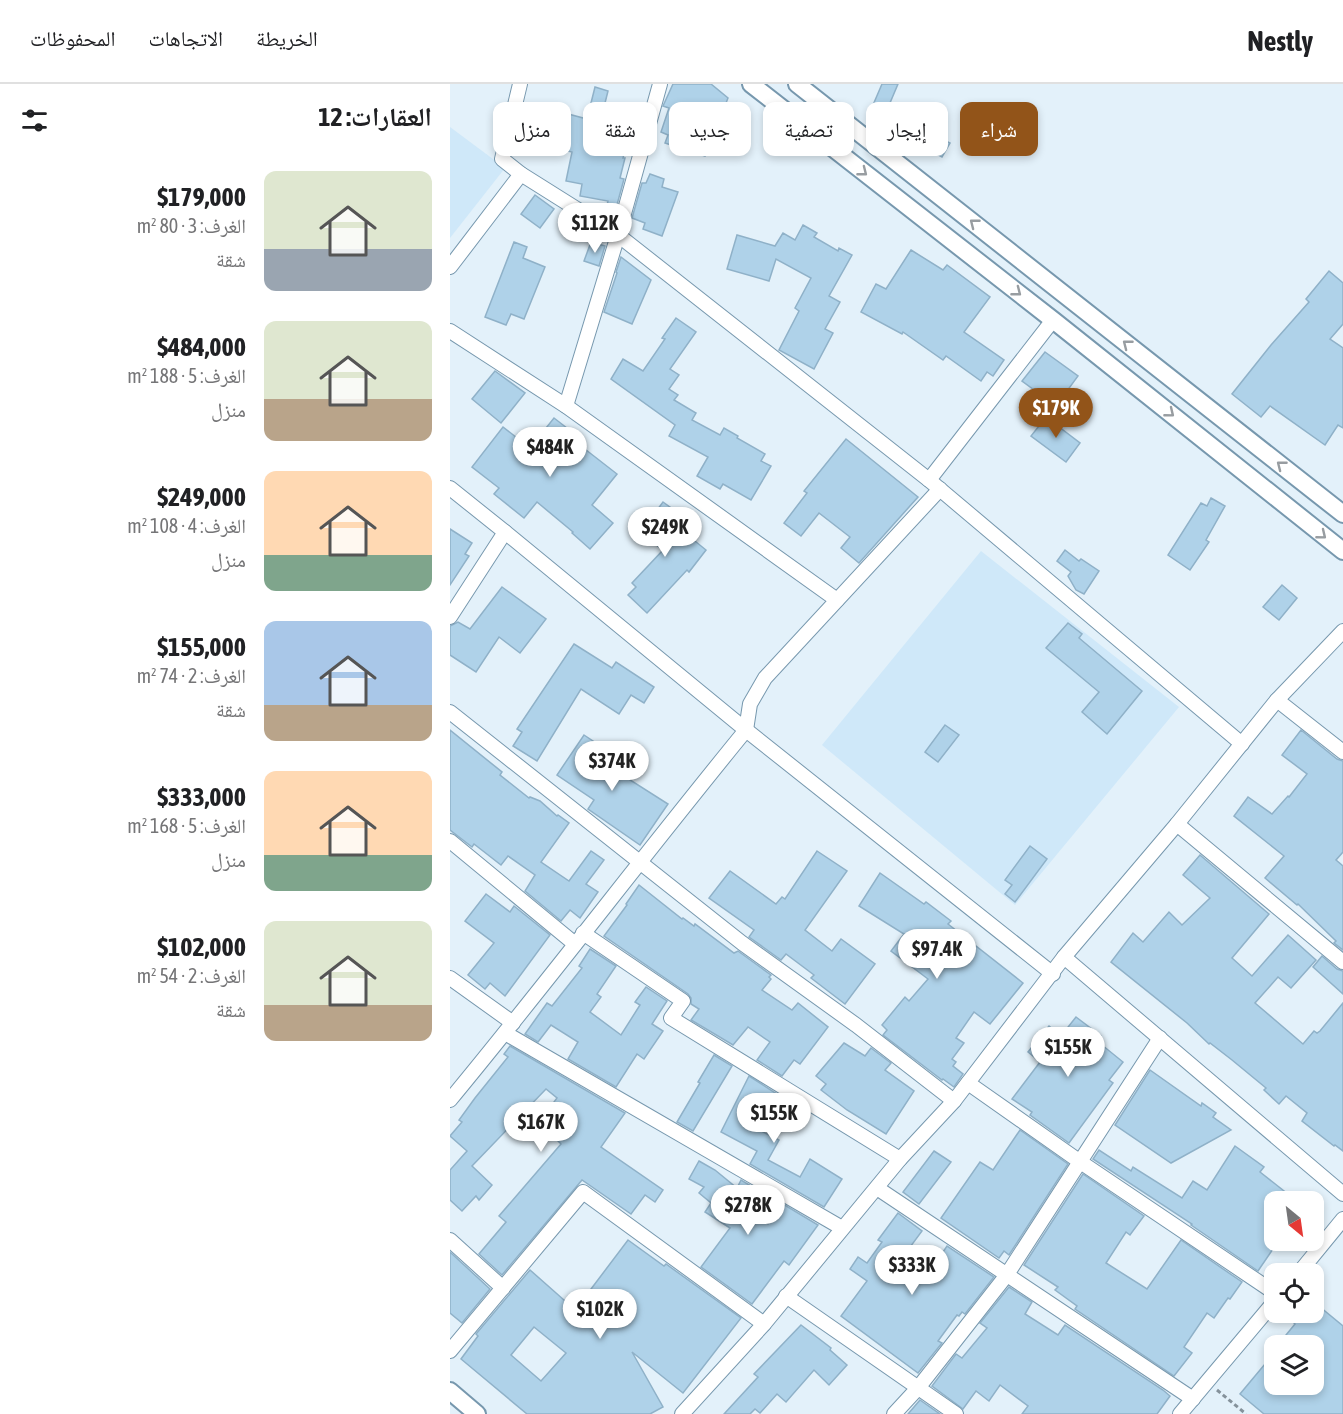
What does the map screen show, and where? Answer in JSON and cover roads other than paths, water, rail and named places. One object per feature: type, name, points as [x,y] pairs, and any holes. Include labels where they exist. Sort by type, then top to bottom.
[{"type":"street","points":[[520,84],[502,159],[521,174],[618,235],[929,480],[1242,744]]},
{"type":"street","points":[[566,406],[618,235],[660,84]]},
{"type":"street","points":[[751,84],[1343,551]]},
{"type":"street","points":[[798,84],[1343,514]]},
{"type":"street","points":[[450,267],[521,174]]},
{"type":"street","points":[[929,480],[1053,320]]},
{"type":"street","points":[[450,331],[566,406],[837,600]]},
{"type":"street","points":[[450,489],[506,532],[746,730],[1053,974]]},
{"type":"street","points":[[451,1095],[509,1028],[639,860],[746,730],[750,704],[765,678],[940,489]]},
{"type":"street","points":[[450,616],[506,532]]},
{"type":"street","points":[[682,1414],[764,1324],[900,1159],[954,1101],[1064,957],[1177,824],[1276,700],[1343,631]]},
{"type":"street","points":[[1276,700],[1343,752]]},
{"type":"street","points":[[450,712],[742,943],[856,1025],[954,1101]]},
{"type":"street","points":[[1177,824],[1343,962]]},
{"type":"street","points":[[450,841],[579,938],[683,1002],[671,1018],[900,1159]]},
{"type":"street","points":[[1064,957],[1343,1194]]},
{"type":"street","points":[[450,978],[509,1028],[842,1228]]},
{"type":"street","points":[[894,1414],[918,1388],[1005,1276],[1160,1038]]},
{"type":"street","points":[[968,1083],[1264,1286]]},
{"type":"street","points":[[877,1188],[1005,1276],[1193,1399]]},
{"type":"street","points":[[450,1351],[583,1192],[764,1324]]},
{"type":"street","points":[[1307,1263],[1343,1219]]},
{"type":"street","points":[[450,1240],[503,1288]]},
{"type":"street","points":[[786,1296],[956,1414]]},
{"type":"street","points":[[1180,1414],[1264,1314]]},
{"type":"street","points":[[450,1391],[477,1414]]}]
